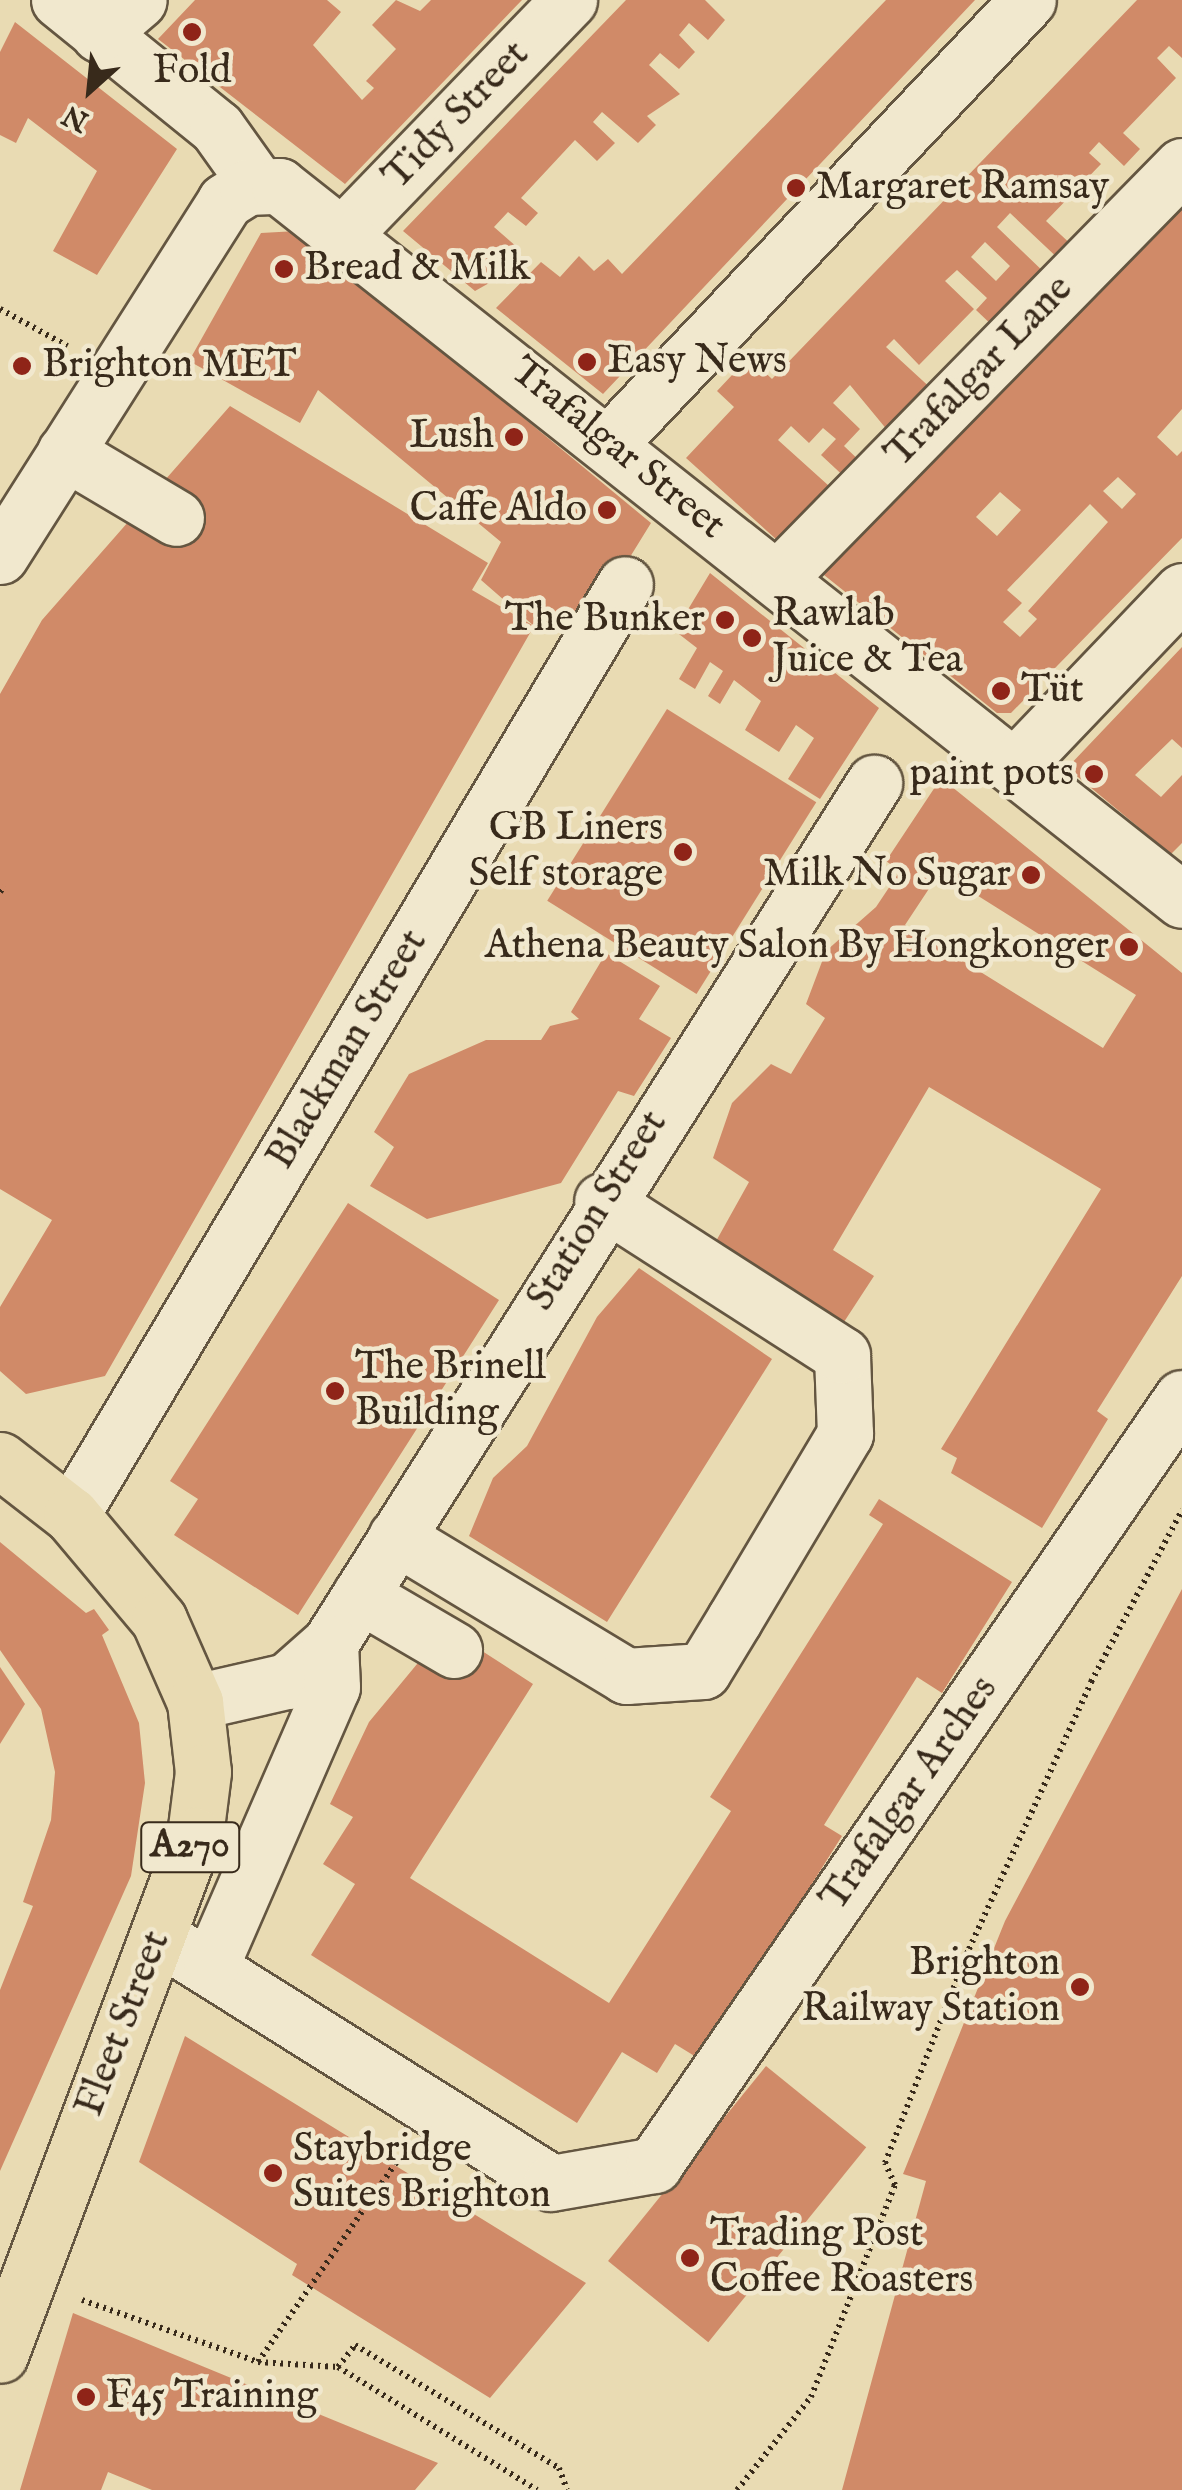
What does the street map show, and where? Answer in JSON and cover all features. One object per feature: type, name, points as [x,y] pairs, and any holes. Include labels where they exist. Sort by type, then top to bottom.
[{"type":"main road","name":"Fleet Street","points":[[0,1460],[71,1515],[160,1620],[195,1702],[201,1804],[158,1936],[0,2355]]},
{"type":"street","name":"Tidy Street","points":[[344,233],[569,0]]},
{"type":"street","points":[[610,442],[1028,0]]},
{"type":"street","points":[[0,556],[224,201],[256,184],[217,128],[99,11]]},
{"type":"street","name":"Trafalgar Lane","points":[[778,578],[1182,166]]},
{"type":"street","name":"Trafalgar Street","points":[[256,184],[289,191],[344,233],[1182,900]]},
{"type":"street","points":[[64,452],[176,518]]},
{"type":"street","name":"Blackman Street","points":[[71,1515],[626,584]]},
{"type":"street","points":[[1015,766],[1182,591]]},
{"type":"street","name":"Station Street","points":[[195,1702],[287,1681],[330,1643],[602,1201],[874,783]]},
{"type":"street","points":[[396,1536],[626,1676],[702,1671],[724,1637],[845,1434],[842,1354],[602,1201]]},
{"type":"street","name":"Trafalgar Arches","points":[[158,1936],[211,1965],[552,2183],[654,2165],[1182,1398]]},
{"type":"street","points":[[360,1596],[454,1650]]},
{"type":"street","points":[[211,1965],[332,1687],[330,1643]]},
{"type":"path","points":[[0,309],[116,373]]},
{"type":"path","points":[[737,2490],[810,2397],[894,2185],[886,2163],[969,1949],[1090,1682],[1182,1510]]},
{"type":"path","points":[[258,2362],[434,2108]]},
{"type":"path","points":[[26,2281],[258,2362],[338,2366],[537,2490]]},
{"type":"path","points":[[338,2366],[354,2344],[559,2468],[566,2490]]},
{"type":"building","points":[[195,0],[327,0],[341,12],[313,45],[362,100],[374,88],[366,81],[396,49],[372,25],[396,0],[420,11],[431,0],[522,0],[345,184],[158,39]]},
{"type":"building","points":[[626,0],[705,0],[725,20],[708,40],[689,23],[679,35],[695,52],[679,69],[660,53],[649,65],[680,94],[647,116],[656,125],[638,143],[602,112],[593,122],[615,143],[597,161],[575,140],[521,198],[538,213],[526,226],[508,212],[494,227],[518,248],[507,260],[516,268],[475,291],[403,231]]},
{"type":"building","points":[[886,0],[975,0],[603,394],[496,308],[541,262],[560,277],[579,256],[594,271],[608,259],[622,274]]},
{"type":"building","points":[[1137,0],[1182,0],[1182,58],[1169,46],[1157,58],[1176,78],[1123,133],[1140,149],[1124,166],[1099,142],[1089,153],[1101,164],[1046,221],[1076,249],[1063,263],[1010,213],[997,227],[1048,276],[996,329],[976,310],[987,298],[957,270],[945,281],[974,309],[919,365],[894,339],[886,347],[935,392],[893,437],[850,385],[833,403],[860,429],[844,446],[865,466],[850,482],[821,455],[836,439],[823,428],[809,443],[791,426],[778,440],[839,495],[787,549],[686,458],[734,407],[717,391],[749,357],[772,379]],"holes":[[[985,242],[1010,266],[996,281],[971,257]]]},
{"type":"building","points":[[15,22],[177,149],[97,275],[53,251],[97,171],[28,118],[16,143],[0,135],[0,52]]},
{"type":"building","points":[[1182,197],[1182,409],[1157,437],[1177,456],[1182,451],[1182,538],[1011,713],[997,713],[819,571]],"holes":[[[1118,477],[1136,494],[1122,509],[1103,491]],[[1000,492],[1021,510],[997,536],[976,517]],[[1090,504],[1108,522],[1028,611],[1037,619],[1020,637],[1003,622],[1022,603],[1007,590]]]},
{"type":"building","points":[[297,231],[651,523],[585,630],[534,626],[481,580],[501,542],[318,390],[300,423],[189,361],[261,233]]},
{"type":"building","points":[[230,406],[488,563],[472,590],[534,626],[105,1376],[26,1394],[0,1371],[0,1307],[52,1220],[0,1189],[0,694],[42,620]]},
{"type":"building","points":[[710,573],[879,708],[820,799],[788,779],[814,738],[796,725],[779,752],[745,730],[761,701],[734,680],[720,704],[708,696],[723,671],[710,662],[695,689],[679,679],[697,648],[675,631]]},
{"type":"building","points":[[1182,647],[1182,748],[1172,739],[1135,775],[1161,797],[1182,775],[1182,843],[1171,854],[1067,768]]},
{"type":"building","name":"GB Liners Self storage","points":[[667,709],[816,802],[696,994],[547,901]]},
{"type":"building","points":[[941,778],[1182,973],[1182,1276],[1097,1411],[1108,1419],[1042,1528],[951,1473],[957,1458],[941,1449],[1101,1189],[929,1087],[833,1250],[874,1276],[842,1325],[715,1243],[749,1182],[713,1158],[732,1103],[771,1064],[791,1074],[825,1018],[806,1004],[826,951],[876,907],[900,871],[886,861]],"holes":[[[940,872],[1136,995],[1103,1048],[905,925]]]},
{"type":"building","points":[[606,953],[660,986],[639,1019],[671,1038],[634,1096],[618,1091],[561,1183],[427,1219],[370,1186],[394,1147],[374,1132],[409,1074],[486,1040],[541,1040],[550,1026],[579,1019],[571,1012]]},
{"type":"building","name":"The Brinell Building","points":[[348,1203],[499,1300],[298,1615],[174,1535],[198,1499],[170,1481]]},
{"type":"building","points":[[639,1268],[772,1359],[607,1622],[469,1536],[493,1478],[527,1446],[597,1317]]},
{"type":"building","points":[[879,1499],[1012,1582],[942,1693],[917,1677],[824,1825],[842,1836],[701,2060],[675,2044],[657,2073],[622,2052],[577,2123],[311,1955],[355,1884],[323,1864],[353,1817],[330,1804],[369,1722],[427,1652],[462,1638],[533,1684],[410,1878],[609,2003],[731,1811],[710,1797],[883,1524],[869,1515]]},
{"type":"building","points":[[0,1542],[86,1613],[94,1609],[109,1630],[102,1635],[139,1723],[145,1783],[131,1876],[0,2171],[0,1990],[33,1906],[23,1902],[51,1820],[55,1772],[41,1709],[0,1650]]},
{"type":"building","name":"Brighton Railway Station","points":[[1182,1589],[1182,2490],[842,2490],[926,2181],[903,2174],[1005,1921]]},
{"type":"building","points":[[0,1667],[25,1704],[0,1744]]},
{"type":"building","points":[[185,2036],[586,2283],[490,2398],[292,2275],[297,2264],[139,2162]]},
{"type":"building","points":[[766,2066],[866,2147],[708,2342],[608,2261]]},
{"type":"building","points":[[73,2313],[438,2463],[415,2490],[152,2490],[108,2472],[101,2490],[20,2490]]},
{"type":"place","name":"Fold","points":[[192,32]]},
{"type":"place","name":"Margaret Ramsay","points":[[796,188]]},
{"type":"place","name":"Bread & Milk","points":[[284,269]]},
{"type":"place","name":"Easy News","points":[[587,362]]},
{"type":"place","name":"Brighton MET","points":[[22,366]]},
{"type":"place","name":"Lush","points":[[514,437]]},
{"type":"place","name":"Caffe Aldo","points":[[607,510]]},
{"type":"place","name":"The Bunker","points":[[725,620]]},
{"type":"place","name":"Rawlab Juice & Tea","points":[[752,638]]},
{"type":"place","name":"Tüt","points":[[1001,691]]},
{"type":"place","name":"paint pots","points":[[1094,774]]},
{"type":"place","name":"GB Liners Self storage","points":[[683,852]]},
{"type":"place","name":"Milk No Sugar","points":[[1031,875]]},
{"type":"place","name":"Athena Beauty Salon By Hongkonger","points":[[1129,947]]},
{"type":"place","name":"The Brinell Building","points":[[335,1391]]},
{"type":"place","name":"Brighton Railway Station","points":[[1080,1987]]},
{"type":"place","name":"Staybridge Suites Brighton","points":[[273,2173]]},
{"type":"place","name":"Trading Post Coffee Roasters","points":[[690,2258]]},
{"type":"place","name":"F45 Training","points":[[86,2397]]}]
